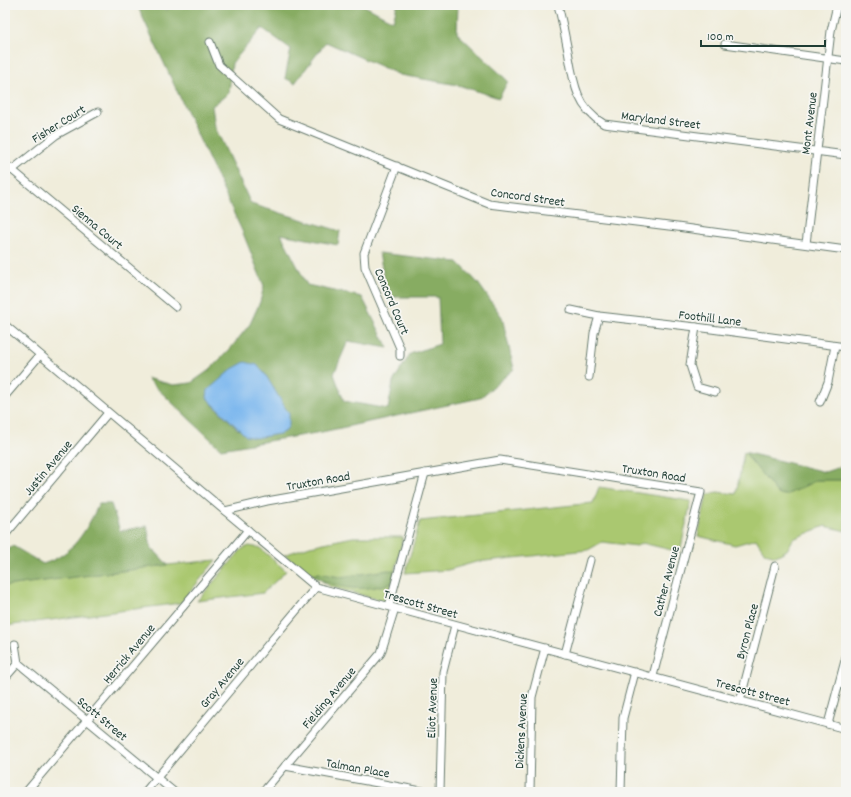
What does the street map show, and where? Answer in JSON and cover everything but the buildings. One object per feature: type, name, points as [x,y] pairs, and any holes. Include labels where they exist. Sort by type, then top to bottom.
[{"type":"street","name":"Maryland Street","points":[[558,5],[574,87],[580,100],[595,119],[604,124],[846,155]]},
{"type":"street","name":"Mont Avenue","points":[[806,244],[831,31],[837,5]]},
{"type":"street","name":"Concord Street","points":[[210,42],[219,65],[279,119],[489,204],[846,250]]},
{"type":"street","points":[[725,44],[846,61]]},
{"type":"street","name":"Fisher Court","points":[[12,170],[56,136],[98,112]]},
{"type":"street","name":"Sienna Court","points":[[5,164],[176,307]]},
{"type":"street","name":"Concord Court","points":[[397,166],[364,253],[365,267],[400,348],[400,356]]},
{"type":"street","name":"Foothill Lane","points":[[572,310],[598,316],[696,326],[846,347]]},
{"type":"street","points":[[589,377],[594,333],[598,316]]},
{"type":"street","points":[[5,325],[225,511]]},
{"type":"street","points":[[696,326],[690,365],[697,388],[715,392]]},
{"type":"street","points":[[820,402],[828,382],[835,346]]},
{"type":"street","points":[[5,396],[40,354]]},
{"type":"street","name":"Justin Avenue","points":[[5,535],[108,413]]},
{"type":"street","name":"Truxton Road","points":[[225,511],[268,501],[500,460],[701,492]]},
{"type":"street","name":"Fielding Avenue","points":[[263,792],[380,653],[425,473]]},
{"type":"street","name":"Cather Avenue","points":[[653,676],[701,492]]},
{"type":"street","name":"Trescott Street","points":[[225,511],[316,587],[653,676],[846,729]]},
{"type":"street","name":"Herrick Avenue","points":[[26,792],[248,530]]},
{"type":"street","points":[[565,654],[590,560]]},
{"type":"street","name":"Byron Place","points":[[740,701],[775,566]]},
{"type":"street","name":"Gray Avenue","points":[[145,792],[316,587]]},
{"type":"street","name":"Eliot Avenue","points":[[440,792],[444,672],[456,625]]},
{"type":"street","points":[[5,678],[18,663],[15,644]]},
{"type":"street","name":"Dickens Avenue","points":[[530,792],[532,697],[545,648]]},
{"type":"street","points":[[828,724],[846,657]]},
{"type":"street","name":"Scott Street","points":[[18,663],[174,792]]},
{"type":"street","points":[[621,792],[623,718],[635,672]]},
{"type":"street","name":"Talman Place","points":[[285,766],[427,792]]},
{"type":"green space","points":[[137,5],[152,5],[167,10],[169,5],[363,5],[393,21],[397,5],[458,5],[457,33],[508,81],[499,98],[458,85],[400,75],[326,42],[295,83],[285,78],[291,49],[262,28],[232,63],[229,93],[212,106],[215,127],[251,204],[340,231],[338,245],[281,234],[307,285],[362,297],[388,348],[348,341],[334,374],[344,401],[388,409],[393,382],[410,354],[440,344],[438,297],[388,297],[379,253],[458,262],[478,283],[502,317],[514,369],[480,398],[322,432],[221,449],[146,378],[173,385],[191,383],[208,371],[230,349],[250,324],[260,302],[264,286],[243,233]],"holes":[[[257,365],[265,374],[274,391],[238,430],[208,399],[207,395]]]},
{"type":"green space","points":[[744,452],[778,494],[786,495],[817,480],[846,480],[846,531],[825,526],[793,539],[787,550],[776,556],[765,553],[756,539],[735,545],[698,536],[707,495],[717,492],[736,494]]},
{"type":"green space","points":[[744,452],[825,472],[846,465],[846,480],[817,480],[786,495],[778,494]]},
{"type":"green space","points":[[599,487],[691,501],[680,552],[642,543],[637,546],[602,542],[588,550],[476,562],[448,570],[405,573],[420,521],[593,503]]},
{"type":"green space","points":[[99,504],[111,504],[120,531],[147,526],[151,547],[168,565],[5,586],[5,552],[13,546],[43,564],[54,560],[71,548],[77,541],[89,524]]},
{"type":"green space","points":[[353,537],[403,537],[388,602],[331,587],[284,555],[310,546]]},
{"type":"green space","points":[[249,546],[260,548],[286,571],[263,593],[197,601],[242,549]]},
{"type":"green space","points":[[216,560],[181,603],[5,626],[5,586]]},
{"type":"green space","points":[[388,570],[395,571],[392,583],[372,588],[351,588],[331,584],[312,575],[319,573],[340,577]]},
{"type":"water","points":[[245,362],[257,365],[265,374],[289,414],[289,425],[286,431],[279,434],[255,438],[246,436],[207,398],[208,390],[232,369]]}]
